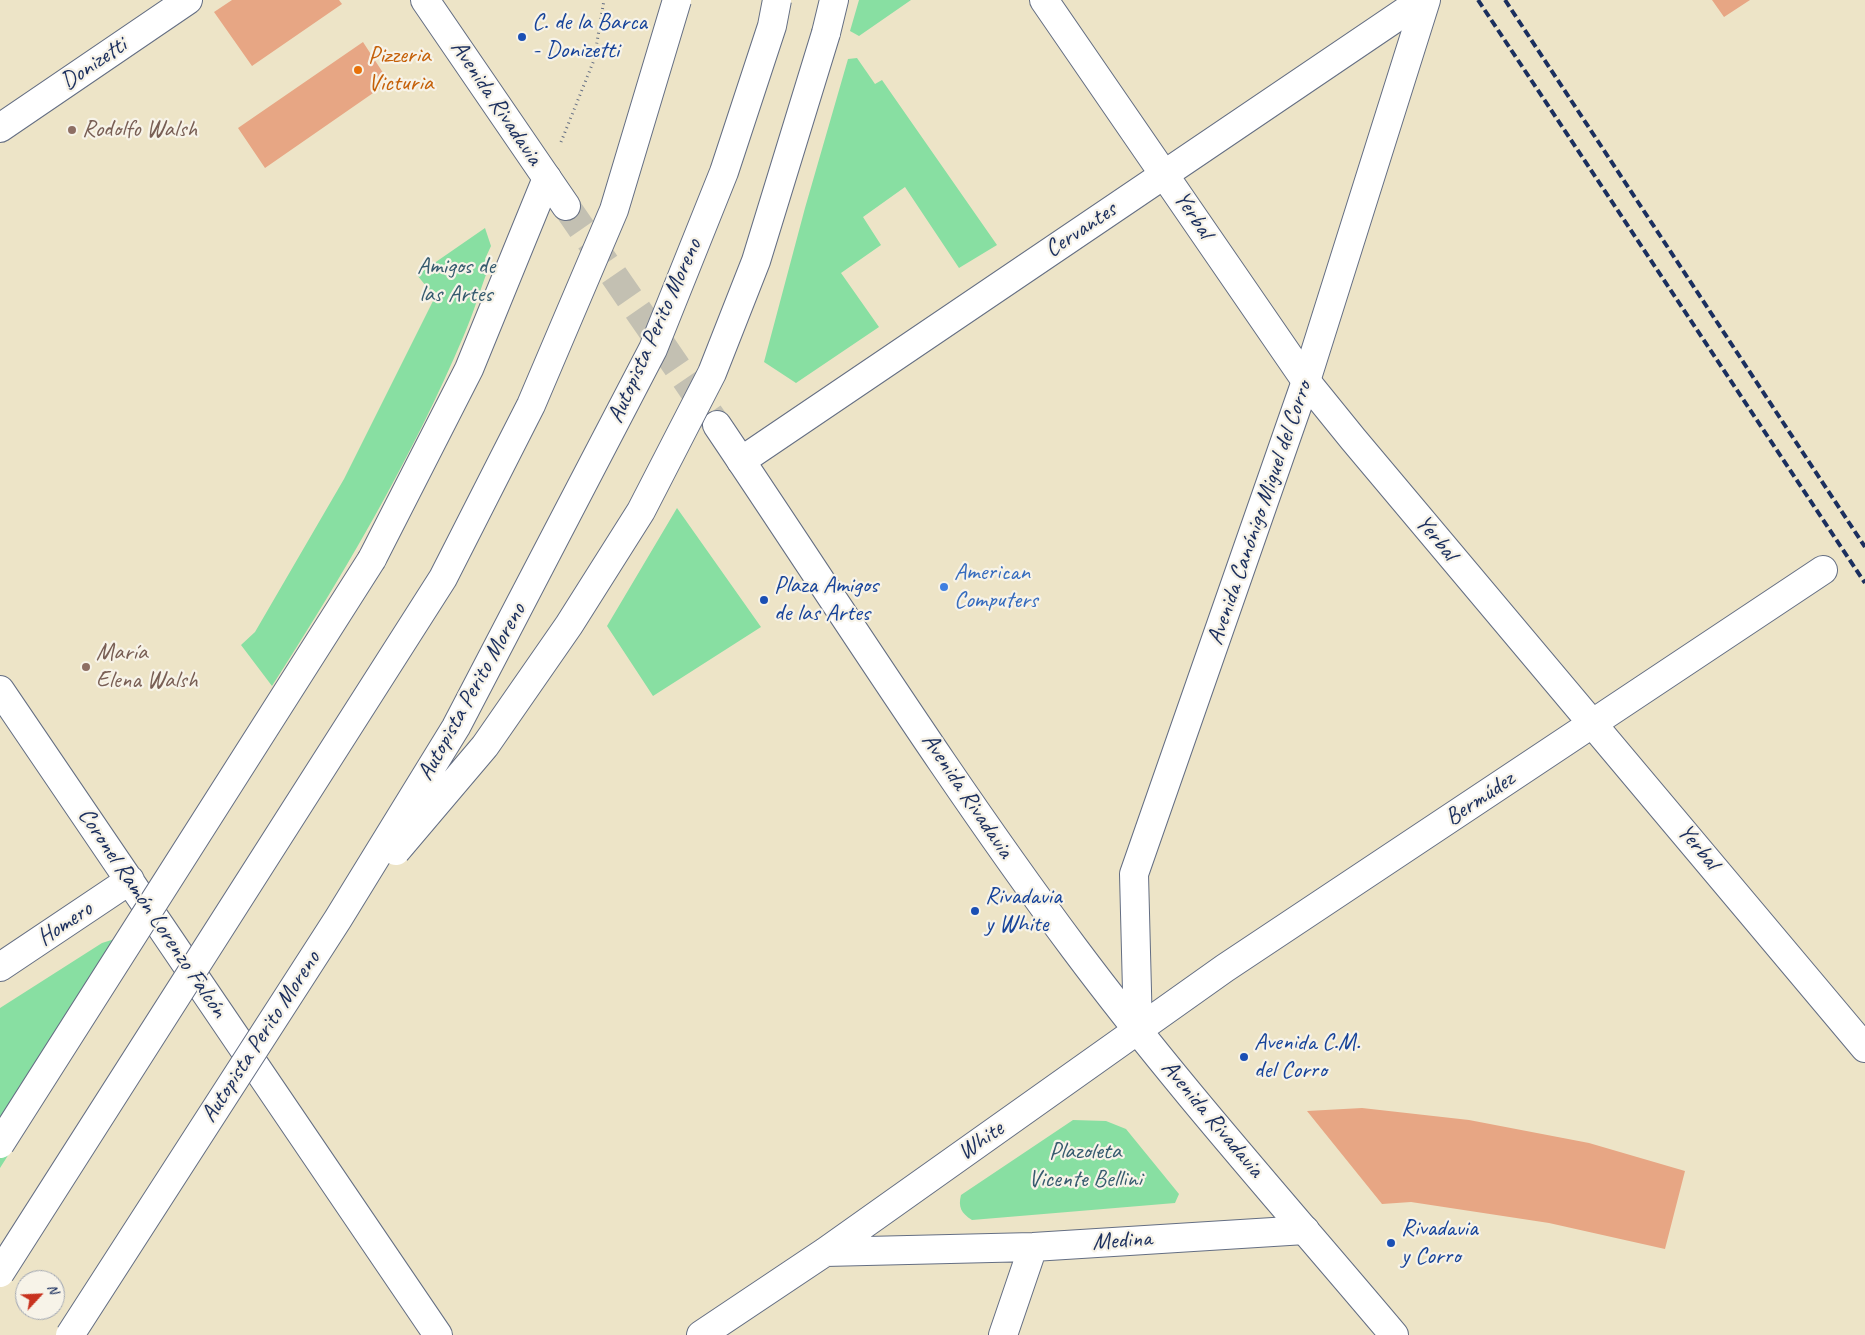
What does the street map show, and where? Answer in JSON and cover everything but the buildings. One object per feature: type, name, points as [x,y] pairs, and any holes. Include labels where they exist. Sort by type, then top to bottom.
[{"type":"main road","name":"Donizetti","points":[[0,128],[188,0]]},
{"type":"main road","name":"Avenida Rivadavia","points":[[425,0],[566,206]]},
{"type":"main road","points":[[0,1273],[443,578],[531,405],[614,210],[678,0]]},
{"type":"main road","name":"Autopista Perito Moreno","points":[[70,1335],[338,919],[456,727],[653,349],[724,172],[772,26],[777,0]]},
{"type":"main road","points":[[338,919],[485,746],[569,625],[642,511],[712,373],[756,261],[826,33],[834,0]]},
{"type":"main road","name":"Yerbal","points":[[1044,0],[1306,380],[1359,447],[1865,1048]]},
{"type":"main road","name":"Cervantes","points":[[740,461],[1422,0]]},
{"type":"main road","name":"Avenida Canónigo Miguel del Corro","points":[[1138,1030],[1134,874],[1306,380],[1426,0]]},
{"type":"main road","points":[[0,1144],[372,559],[470,369],[547,178]]},
{"type":"main road","name":"Avenida Rivadavia","points":[[716,426],[979,815],[1074,948],[1138,1030],[1394,1335]]},
{"type":"main road","name":"Bermúdez","points":[[1138,1030],[1225,968],[1823,570]]},
{"type":"main road","name":"Coronel Ramón Lorenzo Falcón","points":[[0,690],[438,1335]]},
{"type":"main road","name":"Homero","points":[[0,967],[130,880]]},
{"type":"main road","name":"White","points":[[701,1335],[825,1252],[1138,1030]]},
{"type":"main road","name":"Medina","points":[[1033,1247],[1305,1230]]},
{"type":"main road","points":[[825,1252],[1033,1247],[1003,1335]]},
{"type":"path","points":[[547,178],[594,60],[604,0]]},
{"type":"green space","points":[[859,0],[911,0],[859,36],[850,31]]},
{"type":"green space","points":[[857,58],[875,84],[882,80],[997,245],[959,268],[905,187],[863,217],[881,245],[841,273],[879,327],[796,383],[764,362],[805,208],[848,59]]},
{"type":"green space","name":"Amigos de las Artes","points":[[485,228],[491,246],[485,259],[490,264],[468,326],[444,381],[376,515],[272,686],[241,645],[255,632],[344,479],[435,297],[417,275]]},
{"type":"green space","points":[[677,508],[761,627],[653,696],[607,626]]},
{"type":"green space","points":[[121,937],[134,957],[0,1168],[0,1008],[102,943]]},
{"type":"green space","name":"Plazoleta Vicente Bellini","points":[[1073,1120],[1106,1121],[1126,1129],[1179,1194],[1175,1203],[972,1220],[965,1215],[960,1206],[961,1195]]},
{"type":"tunnel","points":[[566,206],[717,425]]},
{"type":"railway","points":[[1478,0],[1865,583]]},
{"type":"railway","points":[[1505,0],[1865,547]]},
{"type":"place","name":"C. de la Barca - Donizetti","points":[[522,37]]},
{"type":"place","name":"Pizzeria Victuria","points":[[358,70]]},
{"type":"place","name":"Rodolfo Walsh","points":[[72,130]]},
{"type":"place","name":"American Computers","points":[[944,587]]},
{"type":"place","name":"Plaza Amigos de las Artes","points":[[764,600]]},
{"type":"place","name":"María Elena Walsh","points":[[86,667]]},
{"type":"place","name":"Rivadavia y White","points":[[975,911]]},
{"type":"place","name":"Avenida C.M. del Corro","points":[[1244,1057]]},
{"type":"place","name":"Rivadavia y Corro","points":[[1391,1243]]}]
